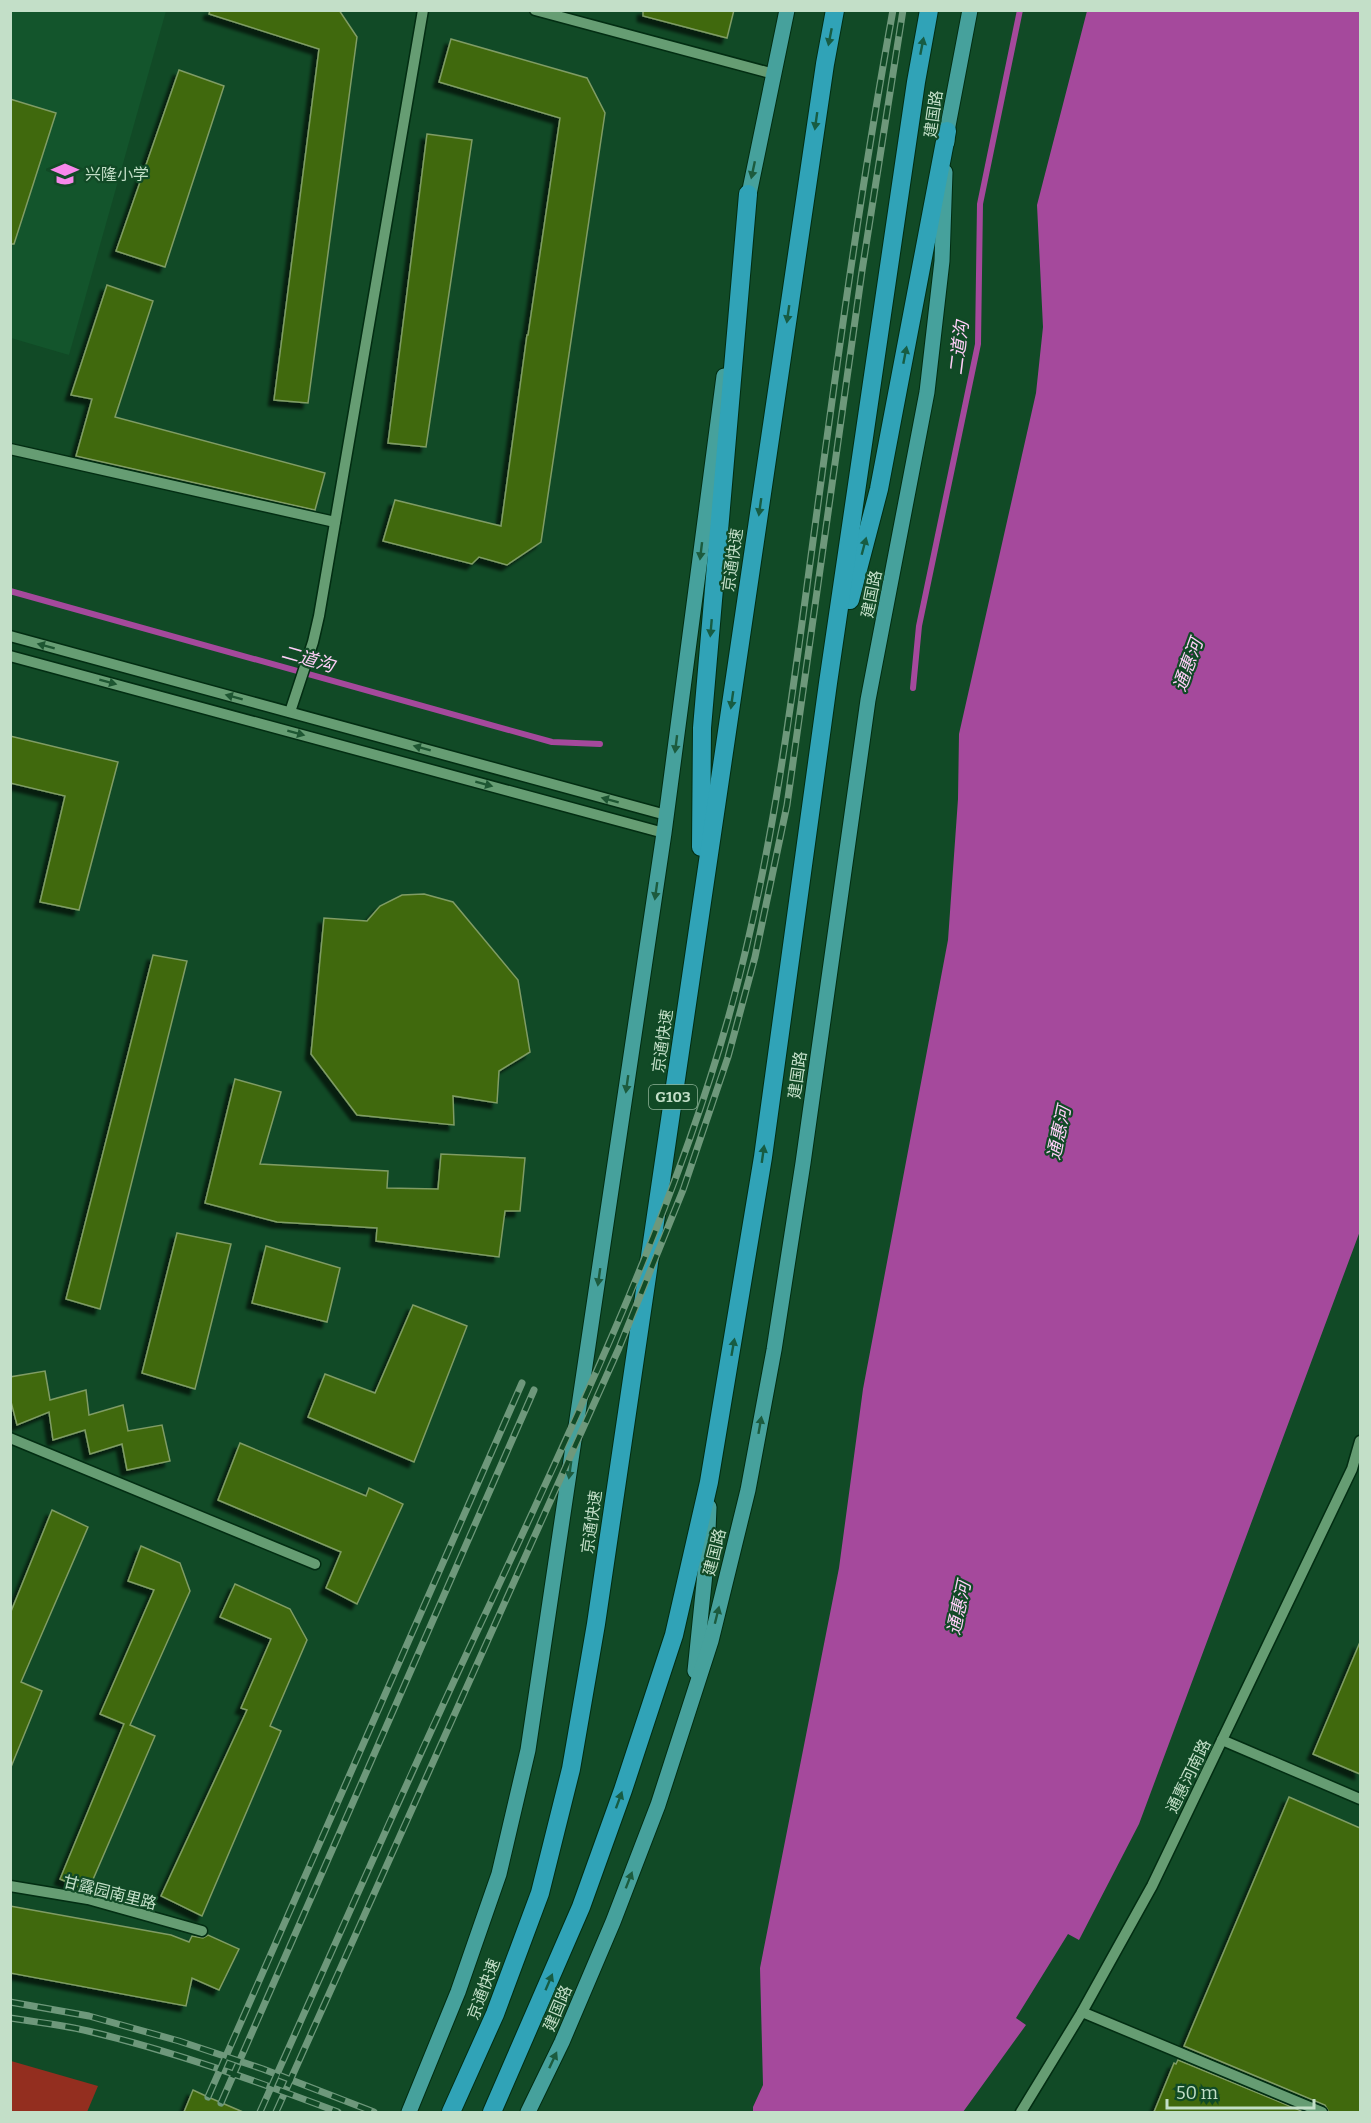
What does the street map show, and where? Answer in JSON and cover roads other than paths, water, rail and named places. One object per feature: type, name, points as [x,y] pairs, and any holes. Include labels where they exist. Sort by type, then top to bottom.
[{"type":"highway","name":"京通快速","points":[[451,2112],[495,2014],[540,1893],[571,1768],[598,1612],[825,64],[835,10]]},
{"type":"highway","points":[[492,2112],[581,1907],[623,1790],[674,1635],[710,1482],[763,1157],[828,683],[916,82],[929,10]]},
{"type":"highway","points":[[828,683],[879,489],[947,131]]},
{"type":"highway","points":[[700,918],[702,728],[748,194]]},
{"type":"main road","points":[[409,2112],[458,1992],[499,1874],[528,1750],[664,833],[748,194],[787,10]]},
{"type":"main road","name":"建国路","points":[[528,2112],[562,2042],[613,1922],[658,1805],[711,1641],[748,1490],[774,1350],[868,700],[927,393],[942,261],[947,131],[970,10]]},
{"type":"main road","points":[[691,1701],[707,1554],[710,1482]]},
{"type":"street","points":[[290,712],[313,642],[423,10]]},
{"type":"street","points":[[535,10],[774,74]]},
{"type":"street","points":[[10,449],[335,522]]},
{"type":"street","points":[[10,636],[666,815]]},
{"type":"street","points":[[10,656],[664,833]]},
{"type":"street","points":[[10,1438],[315,1564]]},
{"type":"street","name":"通惠河南路","points":[[1021,2112],[1082,2012],[1152,1886],[1356,1471],[1360,1441]]},
{"type":"street","points":[[1222,1740],[1360,1799]]},
{"type":"street","name":"甘露园南里路","points":[[10,1886],[88,1899],[202,1931]]},
{"type":"street","points":[[1082,2012],[1322,2112]]},
{"type":"water","name":"通惠河","points":[[1087,11],[1360,11],[1360,1231],[1139,1824],[1079,1940],[1068,1934],[1016,2018],[1026,2025],[963,2112],[753,2112],[763,2085],[760,1968],[839,1568],[863,1389],[948,940],[958,799],[959,734],[1036,393],[1043,327],[1037,205]]},
{"type":"waterway","name":"二道沟","points":[[913,688],[919,626],[978,344],[980,204],[1020,10]]},
{"type":"waterway","name":"二道沟","points":[[10,591],[552,742],[600,744]]},
{"type":"railway","points":[[260,2112],[620,1317],[679,1170],[728,1019],[755,909],[776,797],[794,684],[848,290],[893,10]]},
{"type":"railway","points":[[276,2112],[619,1348],[683,1190],[728,1057],[755,957],[787,805],[862,271],[903,10]]},
{"type":"railway","points":[[208,2097],[522,1383]]},
{"type":"railway","points":[[221,2103],[534,1390]]},
{"type":"railway","points":[[10,2002],[89,2016],[179,2041],[263,2069],[374,2112]]},
{"type":"railway","points":[[10,2018],[79,2029],[183,2057],[338,2112]]},
{"type":"place","name":"兴隆小学","points":[[65,174]]}]
